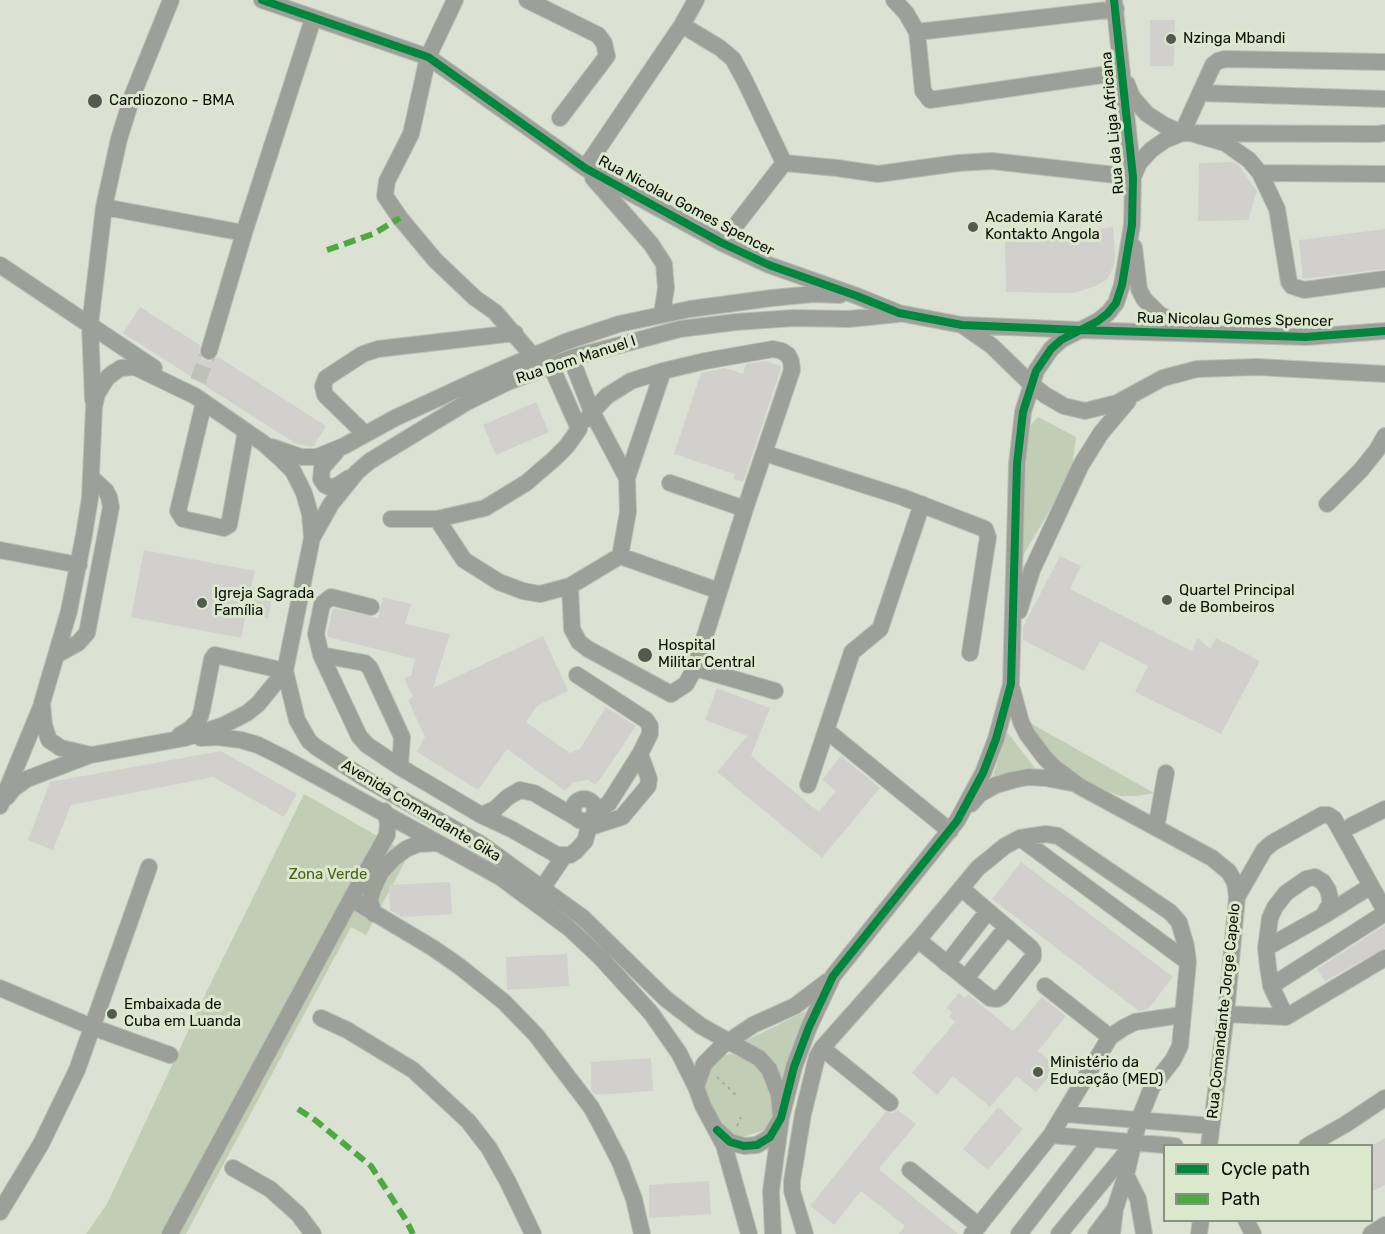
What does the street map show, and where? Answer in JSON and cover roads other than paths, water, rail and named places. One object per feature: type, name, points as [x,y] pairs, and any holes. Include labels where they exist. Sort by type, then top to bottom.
[{"type":"street","points":[[0,807],[42,704],[69,611],[79,565],[90,498],[94,407],[90,325],[104,207],[120,139],[134,94],[171,0]]},
{"type":"street","name":"Rua Nicolau Gomes Spencer","points":[[262,0],[428,57],[585,168],[722,243],[769,265],[857,296],[898,314],[962,325],[1079,330],[1306,337],[1385,331]]},
{"type":"street","points":[[455,0],[428,57],[411,134],[387,181],[385,196],[435,260],[475,298],[495,312],[533,356]]},
{"type":"street","points":[[527,0],[598,35],[604,43],[607,56],[560,118]]},
{"type":"street","points":[[662,314],[666,276],[659,254],[585,168],[682,25],[696,0]]},
{"type":"street","points":[[894,0],[906,13],[917,32],[923,90],[930,100],[1122,72],[1132,97],[1147,114],[1164,125],[1225,143],[1249,160],[1260,173],[1277,209],[1289,282],[1292,286],[1304,290],[1385,279]]},
{"type":"street","points":[[917,32],[1115,4]]},
{"type":"street","name":"Rua da Liga Africana","points":[[1115,4],[1133,177],[1132,225],[1139,289],[1144,299],[1159,314],[1196,333]]},
{"type":"street","points":[[209,351],[244,232],[313,19]]},
{"type":"street","points":[[682,25],[720,48],[733,59],[784,163]]},
{"type":"street","points":[[1188,133],[1200,93],[1213,65],[1225,59],[1385,62]]},
{"type":"street","points":[[1200,93],[1385,99]]},
{"type":"street","points":[[784,163],[878,174],[958,163],[992,161],[1133,177],[1139,163],[1151,150],[1165,140],[1188,133],[1378,134],[1385,132]]},
{"type":"street","points":[[722,243],[784,163]]},
{"type":"street","points":[[1260,173],[1385,174]]},
{"type":"street","points":[[104,207],[244,232]]},
{"type":"street","name":"Rua da Liga Africana","points":[[1013,635],[1018,445],[1023,412],[1031,384],[1036,371],[1051,349],[1061,340],[1098,321],[1116,303],[1122,285],[1132,225]]},
{"type":"street","points":[[0,265],[195,392],[263,443],[293,471],[304,493],[310,514],[312,538],[285,671],[247,713],[224,725],[178,739],[91,755],[27,778],[13,789],[0,807]]},
{"type":"street","name":"Rua Dom Manuel I","points":[[263,443],[301,457],[317,457],[473,382],[533,356],[594,332],[662,314],[814,294],[857,296]]},
{"type":"street","name":"Rua Dom Manuel I","points":[[312,538],[331,504],[370,460],[467,402],[508,382],[571,358],[680,329],[794,318],[849,320],[898,314]]},
{"type":"street","name":"Rua Nicolau Gomes Spencer","points":[[962,325],[992,346],[1031,384],[1064,406],[1084,411],[1106,407],[1132,396],[1163,378],[1197,369],[1257,367],[1385,374]]},
{"type":"street","points":[[364,434],[325,395],[323,386],[326,378],[363,354],[378,349],[515,333]]},
{"type":"street","points":[[391,519],[437,519],[484,508],[526,483],[567,446],[607,396],[631,381],[705,361],[773,349],[782,351],[791,361],[792,370],[695,668],[686,684],[671,694],[579,642],[572,629],[570,586]]},
{"type":"street","points":[[571,358],[592,412],[627,478]]},
{"type":"street","points":[[551,366],[579,429]]},
{"type":"street","points":[[94,407],[97,394],[107,378],[121,369],[135,367],[195,392]]},
{"type":"street","points":[[437,519],[464,560],[499,582],[523,591],[540,594],[570,586],[620,556],[628,512],[627,478],[663,371]]},
{"type":"street","points":[[195,392],[178,511],[183,519],[224,528],[229,525],[246,431]]},
{"type":"street","points":[[696,1087],[704,1064],[714,1052],[753,1025],[795,1006],[833,976],[953,826],[983,773],[996,739],[1011,684],[1013,635],[1032,570],[1081,465],[1101,433],[1132,396]]},
{"type":"street","points":[[1327,504],[1361,470],[1385,436]]},
{"type":"street","points":[[344,446],[325,463],[321,479],[325,485],[337,486],[357,472]]},
{"type":"street","points":[[764,453],[922,504],[981,527],[988,533],[970,653]]},
{"type":"street","points":[[57,654],[78,643],[87,633],[111,507],[106,491],[91,477]]},
{"type":"street","points":[[670,483],[745,509]]},
{"type":"street","points":[[808,785],[852,652],[880,629],[922,504]]},
{"type":"street","points":[[0,550],[79,565]]},
{"type":"street","points":[[620,556],[719,591]]},
{"type":"street","points":[[371,607],[331,597],[322,604],[316,634],[321,655],[359,736],[367,746],[481,815],[557,855],[564,856],[576,851],[585,818],[609,803],[650,734],[650,726],[646,720],[578,675]]},
{"type":"street","points":[[321,655],[365,663],[370,668],[402,736],[400,767]]},
{"type":"street","points":[[178,739],[199,720],[212,659],[215,656],[285,671]]},
{"type":"street","points":[[695,668],[775,691]]},
{"type":"street","name":"Avenida Comandante Gika","points":[[285,671],[297,720],[309,741],[363,778],[481,844],[538,895],[601,958],[651,1013],[679,1053],[724,1145],[749,1234]]},
{"type":"street","name":"Rua Comandante Jorge Capelo","points":[[1011,684],[1021,722],[1035,747],[1055,768],[1079,786],[1222,865],[1235,883],[1237,897],[1226,1014],[1209,1144]]},
{"type":"street","points":[[42,704],[44,725],[49,740],[61,748],[91,755]]},
{"type":"street","points":[[826,730],[953,826]]},
{"type":"street","name":"Avenida Comandante Gika","points":[[178,739],[216,737],[258,745],[384,811],[500,877],[582,916],[666,999],[701,1026],[759,1058],[769,1069],[779,1095],[781,1118],[771,1191],[773,1234]]},
{"type":"street","points":[[481,815],[491,812],[513,793],[520,790],[534,793],[552,806],[585,818],[622,817],[648,786],[649,780],[640,754]]},
{"type":"street","points":[[1156,828],[1166,773]]},
{"type":"street","name":"Rua Comandante Jorge Capelo","points":[[953,826],[980,794],[996,785],[1028,777],[1046,778],[1079,786]]},
{"type":"street","points":[[504,803],[503,817],[511,829]]},
{"type":"street","points":[[1351,826],[1385,809]]},
{"type":"street","points":[[170,1234],[387,835],[388,822],[384,811]]},
{"type":"street","points":[[1237,897],[1264,850],[1272,843],[1322,815],[1328,815],[1334,819],[1385,912],[1271,986]]},
{"type":"street","points":[[805,1234],[792,1191],[792,1181],[803,1114],[822,1048],[991,856],[1020,838],[1036,834],[1058,836],[1170,912],[1179,922],[1183,934],[1188,962],[1181,1015],[1180,1046],[1173,1060],[1152,1087],[1140,1120],[1115,1209],[1112,1234]]},
{"type":"street","points":[[1020,838],[1188,962]]},
{"type":"street","points":[[374,914],[370,900],[381,872],[406,849],[418,843],[438,843]]},
{"type":"street","points":[[538,895],[564,856]]},
{"type":"street","points":[[0,1212],[41,1144],[77,1070],[149,867]]},
{"type":"street","points":[[1286,1017],[1271,986],[1266,948],[1269,925],[1275,907],[1286,893],[1298,884],[1315,878],[1323,882],[1330,898],[1330,904],[1323,916]]},
{"type":"street","points":[[1266,948],[1371,886]]},
{"type":"street","points":[[918,940],[990,998],[997,999],[1002,996],[1033,957],[1033,951],[961,888]]},
{"type":"street","points":[[351,899],[459,966],[504,1002],[536,1035],[591,1107],[604,1131],[620,1162],[634,1199],[642,1234]]},
{"type":"street","points":[[947,964],[988,911]]},
{"type":"street","points":[[966,978],[1007,927]]},
{"type":"street","points":[[1226,1014],[1286,1017],[1385,958]]},
{"type":"street","points":[[717,1130],[730,1142],[744,1146],[757,1145],[770,1137],[781,1118],[798,1056],[833,976]]},
{"type":"street","points":[[1045,986],[1110,1037]]},
{"type":"street","points":[[0,988],[92,1027],[170,1055]]},
{"type":"street","points":[[910,1170],[975,1230],[1051,1135],[1110,1037],[1135,1022],[1181,1015]]},
{"type":"street","points":[[321,1018],[366,1041],[413,1070],[468,1121],[494,1156],[532,1234]]},
{"type":"street","points":[[822,1048],[890,1103]]},
{"type":"street","points":[[1311,1144],[1385,1098]]},
{"type":"street","points":[[1065,1114],[1211,1126]]},
{"type":"street","points":[[1051,1135],[1163,1145]]},
{"type":"street","points":[[1019,1234],[1092,1139]]},
{"type":"street","points":[[1059,1234],[1135,1142]]},
{"type":"street","points":[[233,1168],[270,1189],[298,1214],[313,1234]]},
{"type":"street","points":[[1126,1175],[1143,1215],[1144,1234]]},
{"type":"street","points":[[1095,1234],[1115,1209]]},
{"type":"street","points":[[1371,1234],[1385,1225]]},
{"type":"tunnel","points":[[198,381],[209,351]]},
{"type":"place","name":"Nzinga Mbandi","points":[[1171,39]]},
{"type":"place","name":"Cardiozono - BMA","points":[[95,101]]},
{"type":"place","name":"Academia Karaté Kontakto Angola","points":[[973,227]]},
{"type":"place","name":"Quartel Principal de Bombeiros","points":[[1167,600]]},
{"type":"place","name":"Igreja Sagrada Família","points":[[202,603]]},
{"type":"place","name":"Hospital Militar Central","points":[[645,655]]},
{"type":"place","name":"Embaixada de Cuba em Luanda","points":[[112,1014]]},
{"type":"place","name":"Ministério da Educação (MED)","points":[[1038,1072]]},
{"type":"park label","name":"Zona Verde","points":[[328,875]]}]
